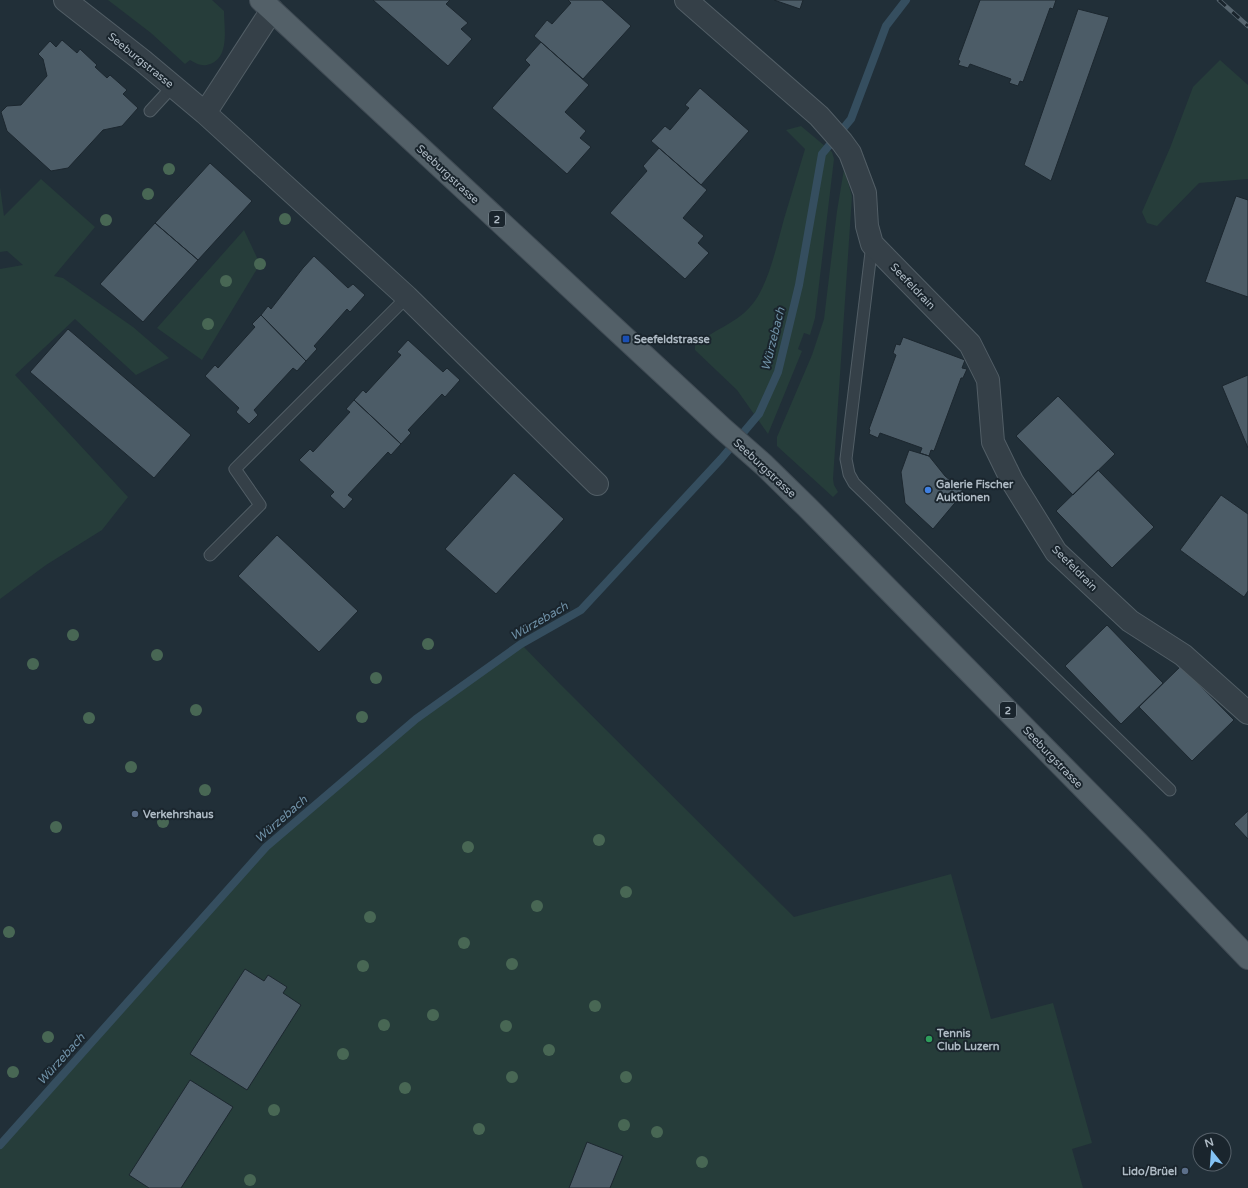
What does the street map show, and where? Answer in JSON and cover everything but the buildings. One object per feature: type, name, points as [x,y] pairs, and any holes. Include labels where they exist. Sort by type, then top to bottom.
[{"type":"main road","name":"Seeburgstrasse","points":[[266,5],[723,429],[751,453],[807,507],[881,580],[1248,958]]},
{"type":"street","name":"Seeburgstrasse","points":[[66,0],[206,113],[407,297],[597,484]]},
{"type":"street","points":[[686,0],[819,116],[836,134],[850,153],[865,192],[867,226],[872,244]]},
{"type":"street","points":[[206,113],[266,5]]},
{"type":"street","name":"Seefeldrain","points":[[872,244],[970,344],[988,380],[993,442],[1012,481],[1056,552],[1130,621],[1183,655],[1248,713]]},
{"type":"lane","points":[[150,111],[173,86]]},
{"type":"lane","points":[[872,244],[846,459],[849,474],[854,483],[1170,790]]},
{"type":"lane","points":[[210,554],[260,505],[235,468],[407,297]]},
{"type":"green space","points":[[108,0],[212,0],[224,11],[225,33],[221,55],[207,65],[200,65],[190,60],[185,64],[151,33]]},
{"type":"green space","points":[[1220,60],[1248,85],[1248,179],[1199,183],[1157,226],[1147,223],[1142,212],[1170,148],[1193,87]]},
{"type":"green space","points":[[801,126],[832,152],[834,159],[815,318],[810,335],[804,333],[798,349],[802,351],[768,434],[737,390],[695,350],[695,345],[709,335],[731,323],[744,313],[762,289],[775,253],[805,149],[786,130]]},
{"type":"green space","points":[[844,169],[852,196],[833,479],[834,485],[838,492],[833,497],[777,446],[777,437],[812,355],[824,319],[837,211]]},
{"type":"green space","points":[[41,179],[95,227],[54,276],[63,278],[133,327],[169,358],[136,375],[75,319],[15,375],[128,497],[102,530],[46,565],[0,599],[0,269],[23,265],[7,251],[0,252],[0,187],[4,216]]},
{"type":"green space","points":[[244,230],[260,264],[202,360],[157,328]]},
{"type":"green space","points":[[521,644],[794,917],[951,874],[991,1019],[1053,1003],[1092,1143],[1072,1149],[1083,1188],[0,1188],[0,1145],[266,847],[416,719]]},
{"type":"waterway","name":"Würzebach","points":[[0,1145],[266,847],[416,719],[521,644],[581,610],[721,459],[759,414],[778,372],[799,285],[822,154],[851,119],[886,26],[906,0]]},
{"type":"railway","points":[[1219,0],[1248,26]]},
{"type":"place","name":"Seefeldstrasse","points":[[626,339]]},
{"type":"place","name":"Galerie Fischer Auktionen","points":[[928,490]]},
{"type":"place","name":"Verkehrshaus","points":[[135,814]]},
{"type":"place","name":"Tennis Club Luzern","points":[[929,1039]]},
{"type":"place","name":"Lido/Brüel","points":[[1185,1171]]}]
